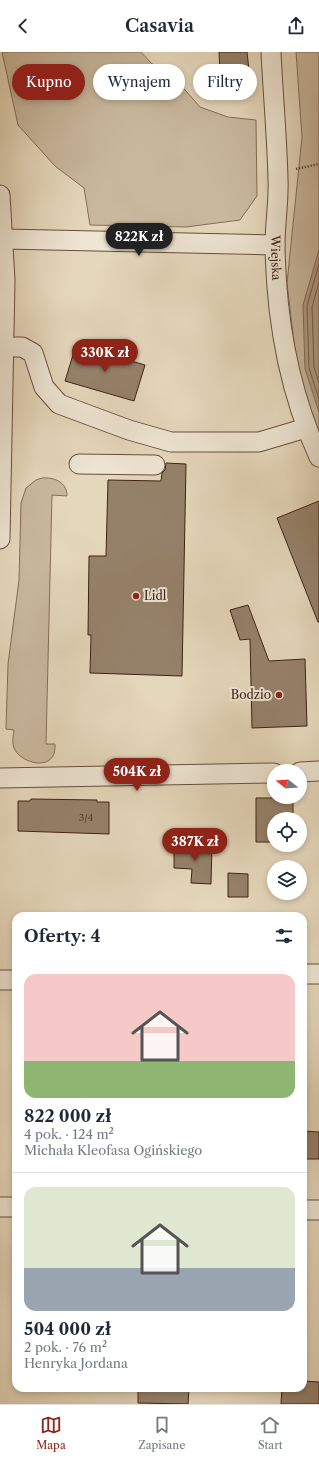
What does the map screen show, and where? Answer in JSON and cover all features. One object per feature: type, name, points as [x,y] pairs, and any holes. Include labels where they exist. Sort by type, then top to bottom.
[{"type":"street","name":"Wiejska","points":[[271,52],[278,179],[275,245],[278,298],[284,345],[306,428],[319,457]]},
{"type":"street","points":[[0,195],[4,239],[4,347],[0,539]]},
{"type":"street","points":[[4,239],[275,245]]},
{"type":"street","points":[[15,347],[22,347],[33,353],[44,387],[59,404],[129,430],[171,442],[259,442],[306,428]]},
{"type":"street","points":[[79,464],[155,465]]},
{"type":"street","points":[[307,772],[319,772]]},
{"type":"street","points":[[0,778],[72,773],[267,773]]},
{"type":"street","points":[[307,974],[319,974]]},
{"type":"street","points":[[0,980],[12,980]]},
{"type":"street","points":[[0,1207],[12,1208]]},
{"type":"street","points":[[307,1210],[319,1210]]},
{"type":"shaded area","points":[[2,52],[141,52],[152,64],[93,64],[93,100],[185,100],[185,90],[200,107],[228,117],[256,120],[257,196],[240,220],[186,227],[90,225],[84,188],[55,166],[18,125],[13,100],[85,100],[85,64],[12,64],[12,98]]},
{"type":"shaded area","points":[[296,52],[319,52],[319,437],[297,367],[287,283],[302,137]]},
{"type":"shaded area","points":[[51,478],[59,481],[65,487],[67,496],[52,495],[46,744],[55,744],[55,749],[54,755],[49,760],[38,763],[26,760],[17,753],[13,744],[14,730],[6,729],[8,664],[19,580],[21,503],[26,488],[36,480]]},
{"type":"water","points":[[319,250],[319,412],[305,369],[303,305]]},
{"type":"building","points":[[219,52],[247,52],[248,64],[220,64]]},
{"type":"building","points":[[76,345],[145,365],[134,401],[65,381]]},
{"type":"building","name":"Lidl","points":[[166,463],[186,464],[182,676],[90,673],[91,635],[88,635],[89,556],[106,556],[108,480],[161,481]]},
{"type":"building","points":[[319,501],[319,622],[318,622],[277,518]]},
{"type":"building","points":[[248,605],[269,661],[305,659],[307,726],[252,728],[250,639],[240,640],[230,610]]},
{"type":"building","points":[[256,798],[267,798],[267,804],[293,804],[293,812],[267,812],[267,842],[256,842]]},
{"type":"building","points":[[31,799],[97,800],[97,802],[109,802],[109,834],[18,831],[18,801],[30,801]]},
{"type":"building","points":[[174,845],[212,845],[211,884],[191,883],[192,869],[174,868]]},
{"type":"building","points":[[228,873],[248,874],[248,897],[228,897]]},
{"type":"building","points":[[307,1131],[319,1132],[319,1159],[307,1159]]},
{"type":"building","points":[[307,1381],[319,1382],[319,1404],[281,1404],[282,1392],[307,1392]]},
{"type":"building","points":[[138,1392],[189,1392],[188,1404],[138,1403]]},
{"type":"place","name":"Lidl","points":[[136,596]]},
{"type":"place","name":"Bodzio","points":[[279,695]]}]
